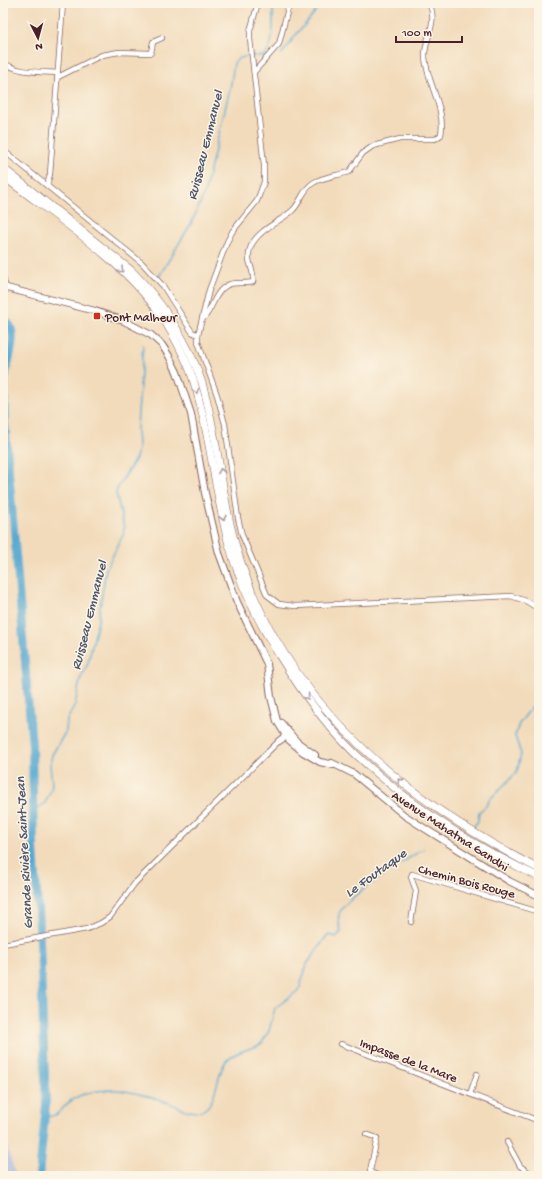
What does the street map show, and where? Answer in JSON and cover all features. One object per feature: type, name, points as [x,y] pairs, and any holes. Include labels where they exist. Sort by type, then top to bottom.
[{"type":"highway","points":[[3,168],[132,271],[149,288],[186,346],[203,389],[213,428],[232,530],[242,566],[260,611],[279,645],[308,688],[346,732],[376,760],[428,803],[490,844],[539,869]]},
{"type":"highway","points":[[3,176],[106,256],[124,272],[152,304],[177,342],[193,378],[206,430],[226,531],[245,592],[273,646],[304,694],[340,738],[361,760],[406,797],[455,832],[539,877]]},
{"type":"main road","name":"Avenue Mahatma Gandhi","points":[[5,287],[95,311],[124,321],[151,335],[162,345],[169,356],[180,378],[191,414],[205,493],[219,553],[237,602],[267,664],[271,697],[276,717],[282,727],[304,748],[334,765],[354,774],[404,815],[510,881],[539,896]]},
{"type":"main road","points":[[282,727],[286,736],[309,754],[323,759]]},
{"type":"main road","name":"Avenue Mahatma Gandhi","points":[[286,736],[291,742],[311,757],[326,764],[334,765]]},
{"type":"main road","points":[[279,741],[286,736]]},
{"type":"street","points":[[47,184],[50,174],[63,3]]},
{"type":"street","points":[[258,3],[250,31],[264,165],[264,182],[257,201],[232,232],[227,242],[209,290],[198,335],[199,349],[217,395],[225,424],[238,518],[264,590],[271,599],[280,604],[295,606],[511,596],[526,601],[539,609]]},
{"type":"street","points":[[254,72],[279,44],[288,3]]},
{"type":"street","points":[[203,319],[208,314],[215,297],[222,290],[230,284],[252,282],[253,276],[248,260],[251,246],[265,230],[294,209],[312,184],[328,177],[349,172],[363,153],[374,146],[400,138],[434,139],[441,135],[439,105],[426,65],[425,54],[434,21],[429,3]]},
{"type":"street","points":[[3,61],[10,67],[58,75],[102,55],[119,52],[151,53],[153,42],[162,38]]},
{"type":"street","points":[[3,150],[47,184],[142,263],[163,286],[192,332],[198,335]]},
{"type":"street","points":[[3,277],[5,287]]},
{"type":"street","points":[[3,944],[87,929],[101,924],[110,917],[135,883],[279,741],[282,727]]},
{"type":"street","points":[[279,741],[291,742]]},
{"type":"street","name":"Chemin Bois Rouge","points":[[411,922],[416,892],[411,877],[412,874],[539,912]]},
{"type":"street","name":"Impasse de la Mare","points":[[341,1044],[539,1121]]},
{"type":"street","name":"Impasse de la Mare","points":[[470,1094],[478,1074]]},
{"type":"street","points":[[366,1134],[377,1138],[370,1171],[380,1176]]},
{"type":"street","points":[[507,1142],[520,1166],[534,1176]]},
{"type":"shaded area","points":[[3,1134],[16,1176],[3,1176]]},
{"type":"waterway","points":[[265,55],[271,43],[272,37],[273,3]]},
{"type":"waterway","name":"Ruisseau Emmanuel","points":[[281,54],[321,3]]},
{"type":"waterway","name":"Ruisseau Emmanuel","points":[[158,278],[192,222],[204,194],[230,89],[234,63],[238,59],[247,56],[267,56]]},
{"type":"waterway","name":"Grande Rivière Saint-Jean","points":[[3,318],[9,323],[13,338],[5,380],[5,423],[32,746],[34,847],[40,942],[46,1105],[39,1176]]},
{"type":"waterway","name":"Ruisseau Emmanuel","points":[[33,812],[45,803],[51,790],[52,783],[50,766],[52,755],[66,731],[67,720],[75,705],[80,680],[88,663],[98,621],[106,569],[123,535],[124,527],[116,493],[118,487],[136,458],[138,449],[137,427],[143,345]]},
{"type":"waterway","name":"Le Foutaque","points":[[474,826],[478,821],[479,812],[517,772],[521,754],[515,736],[519,724],[534,704],[539,702]]},
{"type":"waterway","name":"Le Foutaque","points":[[45,1117],[56,1115],[67,1104],[79,1096],[102,1090],[118,1090],[135,1093],[193,1112],[203,1110],[211,1102],[220,1073],[226,1061],[238,1053],[261,1044],[269,1031],[275,1008],[299,990],[307,964],[326,937],[330,935],[336,937],[341,932],[338,917],[344,907],[377,879],[423,849]]},
{"type":"place","name":"Pont Malheur","points":[[97,316]]}]
